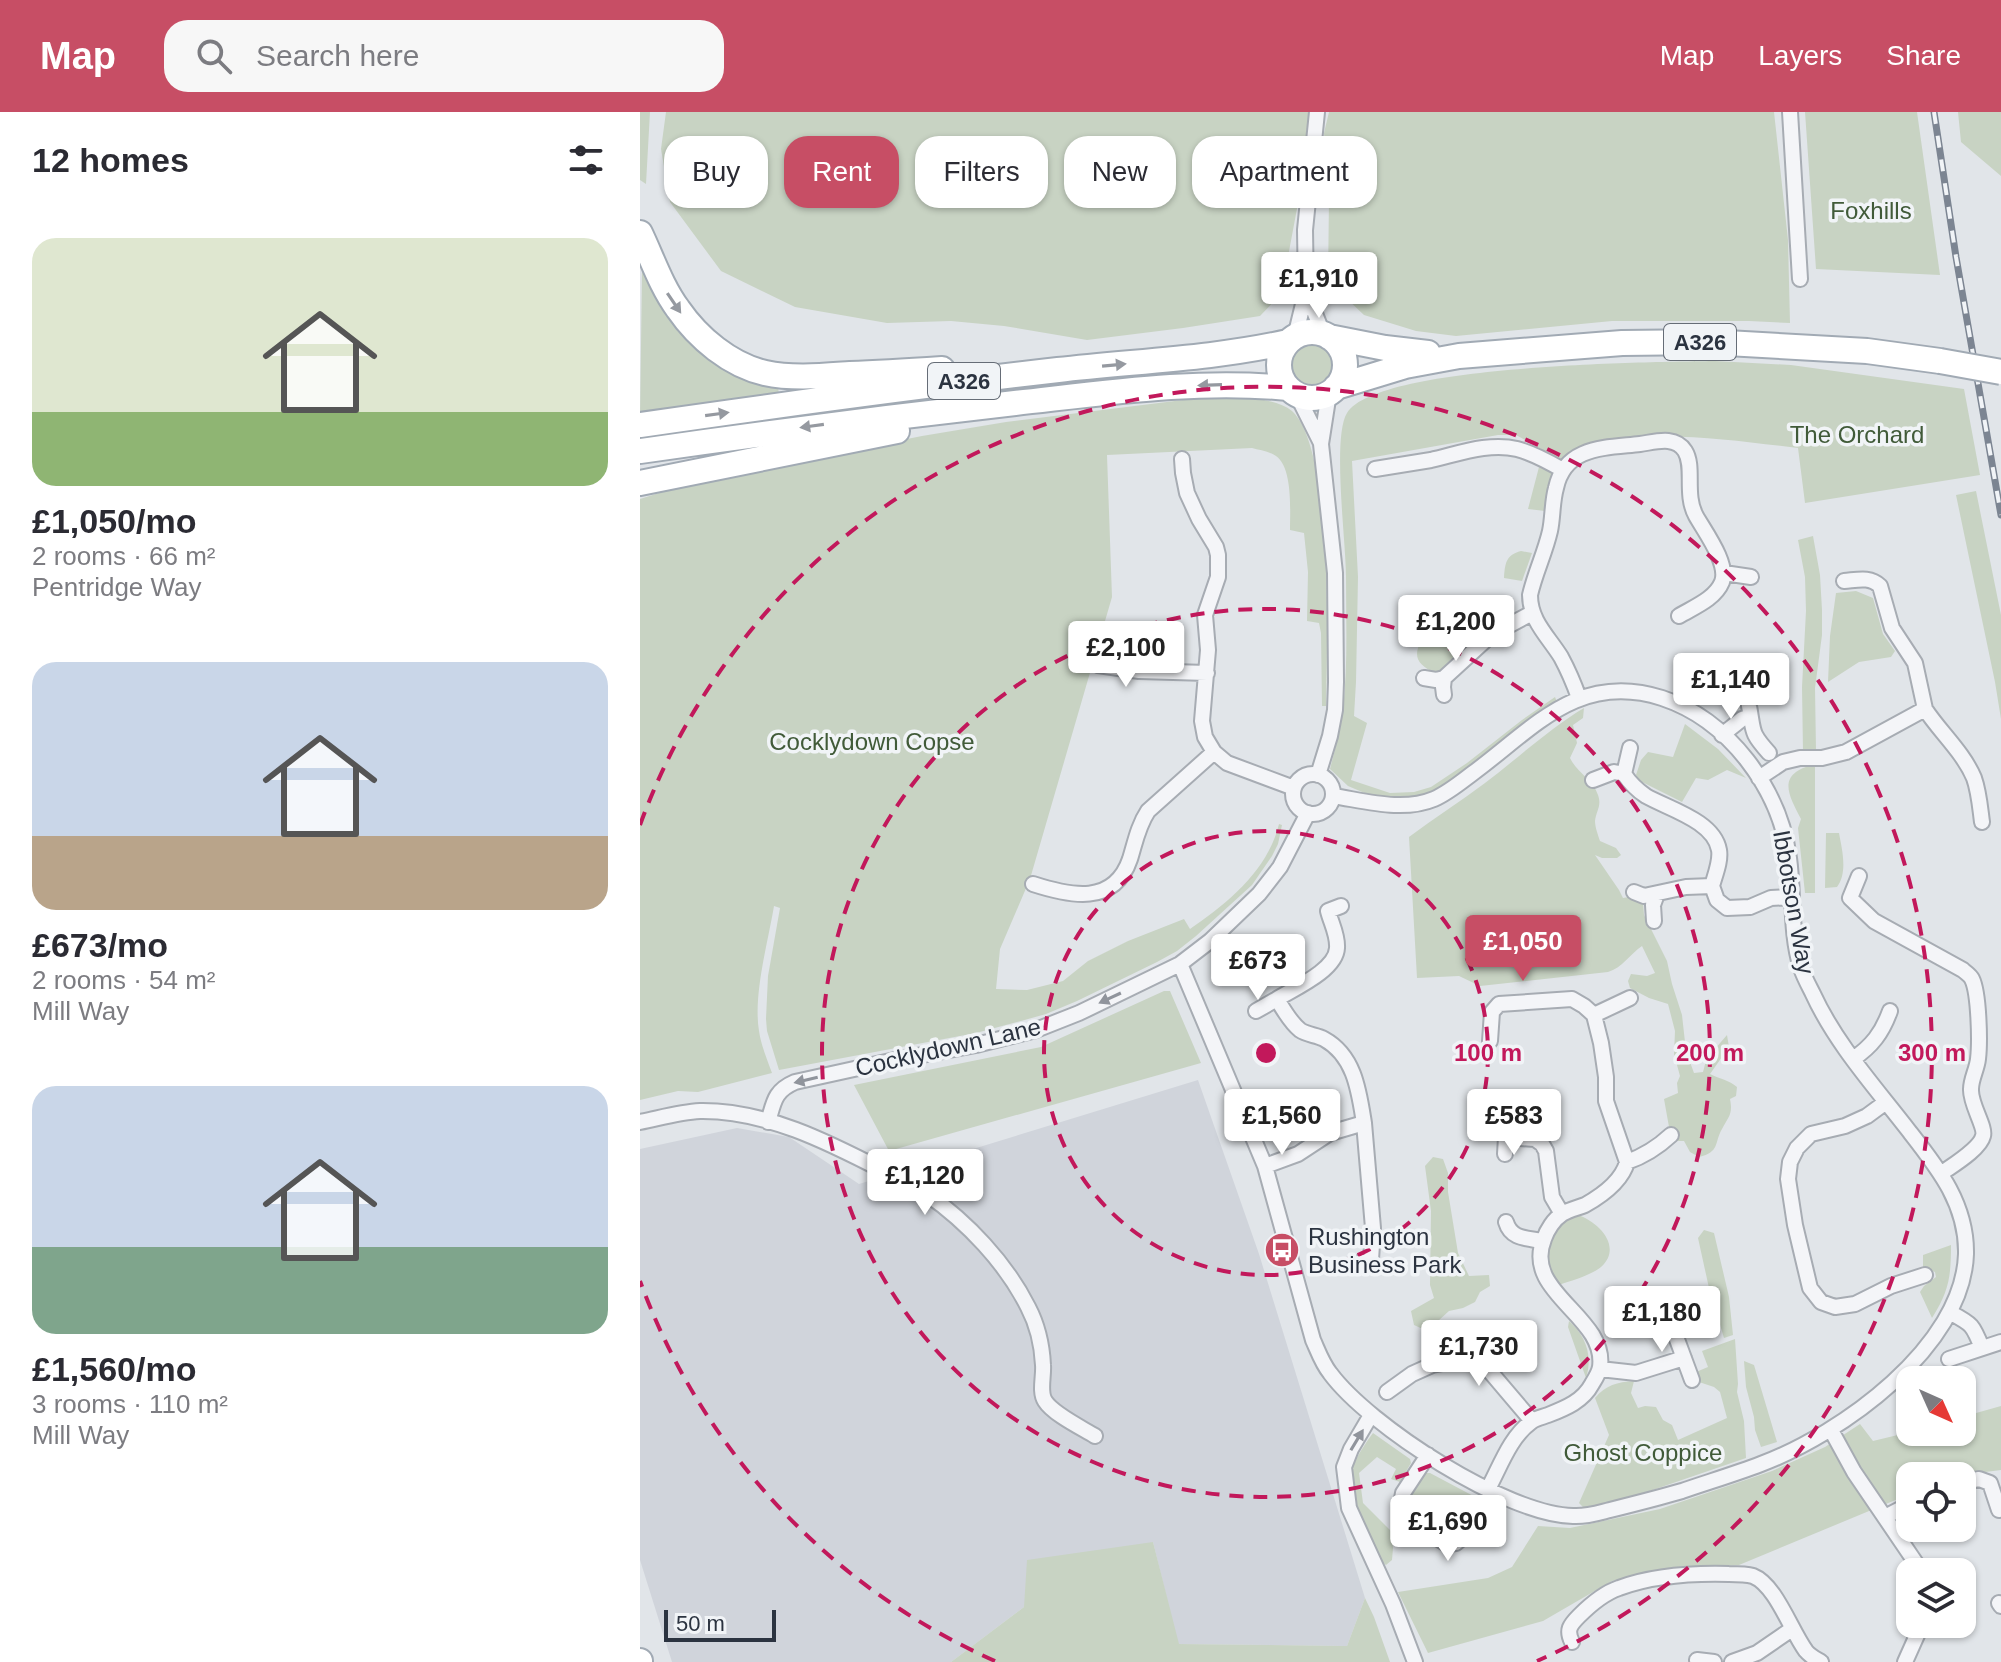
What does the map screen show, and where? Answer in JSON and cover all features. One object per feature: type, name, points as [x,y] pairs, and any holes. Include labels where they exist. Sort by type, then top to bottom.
[{"type":"main road","points":[[640,233],[666,291],[693,329],[712,347],[764,373],[803,377],[991,366],[1062,369]]},
{"type":"main road","points":[[1313,332],[1326,336],[1341,349],[1344,373],[1332,390],[1319,397],[1308,398],[1293,391],[1282,379],[1279,360],[1291,340],[1313,332]]},
{"type":"main road","name":"A326","points":[[1326,336],[1385,348],[1459,356]]},
{"type":"main road","name":"A326","points":[[640,425],[822,398],[1062,369],[1218,355],[1291,340]]},
{"type":"main road","name":"A326","points":[[1332,390],[1405,366],[1459,356],[1622,343],[1709,342],[1867,351],[2001,372]]},
{"type":"main road","name":"A326","points":[[640,451],[827,424],[1181,386],[1249,384],[1293,391]]},
{"type":"main road","points":[[640,483],[1052,399]]},
{"type":"street","points":[[1291,340],[1306,292],[1305,230],[1317,112]]},
{"type":"street","points":[[1790,112],[1800,279]]},
{"type":"street","points":[[1306,292],[1326,336]]},
{"type":"street","points":[[1318,775],[1335,710],[1335,573],[1321,444],[1332,390]]},
{"type":"street","points":[[1293,391],[1321,444]]},
{"type":"street","points":[[1579,698],[1560,657],[1532,613],[1530,595],[1547,540],[1556,488],[1563,470],[1576,457],[1588,451],[1661,441],[1672,441],[1685,451],[1692,507],[1724,573],[1721,585],[1708,600],[1679,616]]},
{"type":"street","points":[[1375,469],[1501,447],[1527,452],[1563,470]]},
{"type":"street","points":[[1182,459],[1187,493],[1217,550],[1218,577],[1205,615],[1208,650],[1202,721],[1205,737],[1214,752],[1227,763],[1294,788]]},
{"type":"street","points":[[1724,573],[1751,577]]},
{"type":"street","points":[[1844,581],[1868,579],[1880,586],[1892,628],[1915,663],[1925,709],[1973,777],[1982,822]]},
{"type":"street","points":[[1424,678],[1444,678],[1491,635],[1532,613]]},
{"type":"street","points":[[1102,650],[1098,665],[1139,671],[1207,673]]},
{"type":"street","points":[[1740,667],[1752,728],[1769,753]]},
{"type":"street","points":[[1444,678],[1444,695]]},
{"type":"street","name":"Ibbotson Way","points":[[1180,964],[1265,1166],[1313,1340],[1322,1361],[1357,1404],[1371,1415],[1428,1455],[1488,1489],[1536,1511],[1555,1516],[1581,1517],[1657,1499],[1763,1464],[1831,1430],[1895,1380],[1928,1345],[1951,1313],[1961,1286],[1966,1253],[1962,1220],[1942,1173],[1823,1016],[1801,969],[1794,933],[1789,856],[1779,814],[1759,778],[1722,735],[1691,712],[1657,697],[1613,692],[1579,698],[1544,718],[1474,773],[1435,798],[1389,805],[1333,796]]},
{"type":"street","points":[[1759,778],[1783,762],[1846,752],[1925,709]]},
{"type":"street","points":[[1722,735],[1750,716]]},
{"type":"street","points":[[1624,774],[1630,748]]},
{"type":"street","points":[[1033,884],[1081,895],[1110,887],[1128,865],[1141,821],[1148,811],[1214,752]]},
{"type":"street","points":[[1593,780],[1614,772],[1624,774],[1643,794],[1691,818],[1712,833],[1719,853],[1712,886],[1717,900],[1727,908],[1750,907],[1771,898],[1792,897]]},
{"type":"street","points":[[1306,775],[1318,775],[1328,781],[1333,791],[1332,802],[1324,810],[1308,813],[1296,804],[1294,788],[1306,775]]},
{"type":"street","name":"Cocklydown Lane","points":[[768,1122],[777,1094],[783,1087],[795,1082],[1036,1030],[1079,1013],[1180,964],[1210,941],[1259,894],[1280,867],[1308,813]]},
{"type":"street","points":[[1859,876],[1846,901],[1874,921],[1963,970],[1972,979],[1980,1036],[1971,1099],[1983,1127],[1983,1137],[1975,1148],[1942,1173]]},
{"type":"street","points":[[1634,892],[1644,896],[1686,887],[1712,886]]},
{"type":"street","points":[[1654,921],[1653,905],[1657,894]]},
{"type":"street","points":[[1256,1011],[1333,962],[1337,939],[1328,911],[1341,906]]},
{"type":"street","points":[[1594,1015],[1630,998]]},
{"type":"street","points":[[1277,999],[1301,1030],[1324,1039],[1342,1053],[1359,1089],[1373,1228],[1371,1260],[1350,1265]]},
{"type":"street","points":[[1488,1489],[1517,1436],[1532,1421],[1576,1403],[1590,1389],[1600,1369],[1599,1352],[1586,1325],[1555,1292],[1543,1272],[1542,1241],[1562,1214],[1584,1205],[1618,1180],[1627,1162],[1606,1101],[1606,1077],[1594,1015],[1584,1006],[1572,999],[1504,1003],[1492,1012],[1490,1041]]},
{"type":"street","points":[[1853,1059],[1875,1042],[1890,1011]]},
{"type":"street","points":[[1886,1102],[1867,1116],[1845,1126],[1811,1134],[1797,1148],[1790,1162],[1788,1179],[1795,1225],[1810,1288],[1821,1302],[1835,1307],[1855,1304],[1891,1286],[1925,1275]]},
{"type":"street","points":[[640,1122],[701,1111],[768,1122],[830,1143],[930,1196],[976,1235],[1000,1262],[1027,1304],[1041,1342],[1042,1393],[1045,1401],[1095,1436]]},
{"type":"street","points":[[1493,1118],[1506,1137],[1505,1154]]},
{"type":"street","points":[[1265,1166],[1298,1154],[1330,1133],[1364,1123]]},
{"type":"street","points":[[1627,1162],[1658,1147],[1671,1135]]},
{"type":"street","points":[[1506,1137],[1535,1139],[1542,1144],[1546,1151],[1552,1197],[1562,1214]]},
{"type":"street","points":[[1506,1222],[1508,1231],[1514,1236],[1542,1241]]},
{"type":"street","points":[[1951,1313],[1974,1328],[1982,1348]]},
{"type":"street","points":[[1668,1315],[1692,1380]]},
{"type":"street","points":[[1949,1359],[2001,1342]]},
{"type":"street","points":[[1387,1392],[1412,1374],[1432,1365],[1475,1357],[1532,1421]]},
{"type":"street","points":[[1600,1369],[1636,1373],[1684,1358]]},
{"type":"street","points":[[1371,1415],[1344,1467],[1349,1508],[1393,1604],[1415,1662]]},
{"type":"street","points":[[1831,1430],[1854,1472],[1913,1558]]},
{"type":"street","points":[[1428,1455],[1403,1493],[1401,1504],[1405,1515],[1419,1528],[1447,1544],[1456,1543],[1471,1530]]},
{"type":"street","points":[[1976,1480],[1990,1483],[1999,1510]]},
{"type":"street","points":[[1885,1517],[1896,1511]]},
{"type":"street","points":[[1572,1642],[1568,1634],[1569,1626],[1588,1606],[1616,1589],[1644,1581],[1699,1573],[1755,1577],[1771,1590],[1808,1654],[1821,1662]]},
{"type":"street","points":[[1732,1662],[1757,1653],[1792,1629]]},
{"type":"street","points":[[1905,1662],[1916,1638]]},
{"type":"street","points":[[1697,1660],[1714,1662]]},
{"type":"shaded area","name":"Rushington Business Park","points":[[1198,1080],[1259,1254],[1365,1598],[1347,1646],[1178,1644],[1153,1542],[1024,1607],[951,1662],[672,1662],[640,1560],[640,1149],[737,1128],[789,1137],[859,1184]]},
{"type":"green space","points":[[640,112],[650,112],[646,184],[640,180]]},
{"type":"green space","points":[[666,112],[1310,112],[1307,136],[1192,136],[1192,208],[1297,208],[1281,294],[1260,316],[1087,340],[951,321],[887,323],[795,307],[721,271],[674,208],[768,208],[768,136],[664,136],[664,167],[661,149]]},
{"type":"green space","points":[[1329,112],[1774,112],[1788,240],[1790,323],[1612,321],[1456,336],[1416,331],[1364,315],[1328,281],[1329,208],[1377,208],[1377,136],[1324,136]]},
{"type":"green space","name":"Foxhills","points":[[1805,112],[1917,112],[1940,275],[1816,269]]},
{"type":"green space","points":[[1958,112],[2001,112],[2001,176],[1961,142]]},
{"type":"green space","points":[[648,267],[674,319],[778,385],[779,396],[640,418],[642,272]]},
{"type":"green space","points":[[1311,342],[1328,348],[1334,365],[1328,382],[1311,388],[1294,382],[1288,365],[1294,348]]},
{"type":"green space","name":"The Orchard","points":[[1715,361],[1791,365],[1964,389],[1980,475],[1805,503],[1798,448],[1663,436],[1585,444],[1561,460],[1516,435],[1498,435],[1352,461],[1358,577],[1354,716],[1367,723],[1351,780],[1390,793],[1414,792],[1431,787],[1555,697],[1557,702],[1433,792],[1390,798],[1367,794],[1348,786],[1330,769],[1341,724],[1346,676],[1346,576],[1340,466],[1347,413],[1369,397],[1409,384],[1461,375],[1580,365]]},
{"type":"green space","name":"Cocklydown Copse","points":[[1215,396],[1255,399],[1285,406],[1306,432],[1315,465],[1325,551],[1326,706],[1322,706],[1319,623],[1307,621],[1308,572],[1304,533],[1290,530],[1288,480],[1276,456],[1252,448],[1107,455],[1112,597],[1030,879],[1000,949],[996,989],[1027,990],[1063,981],[1088,961],[1128,941],[1184,919],[1190,929],[1245,884],[1266,856],[1279,824],[1282,825],[1272,856],[1252,885],[1177,951],[1046,1014],[976,1033],[779,1070],[766,1019],[768,976],[780,908],[774,906],[758,1001],[761,1042],[772,1073],[698,1092],[678,1091],[640,1100],[640,499],[697,481],[922,436],[1006,422]]},
{"type":"green space","points":[[1539,467],[1553,473],[1545,511],[1528,509]]},
{"type":"green space","points":[[1976,491],[2001,615],[2001,719],[1956,495]]},
{"type":"green space","points":[[1813,536],[1820,575],[1822,635],[1815,688],[1816,751],[1803,752],[1806,611],[1805,577],[1798,540]]},
{"type":"green space","points":[[1521,551],[1532,553],[1522,581],[1504,578],[1507,560]]},
{"type":"green space","points":[[1856,591],[1873,598],[1883,634],[1895,651],[1891,657],[1859,662],[1828,682],[1836,593]]},
{"type":"green space","points":[[1436,629],[1459,649],[1438,673],[1425,667],[1417,656],[1424,636]]},
{"type":"green space","points":[[1584,708],[1583,718],[1573,725],[1577,743],[1570,758],[1598,795],[1595,821],[1600,841],[1616,848],[1621,855],[1602,858],[1595,855],[1623,898],[1634,896],[1643,902],[1644,915],[1667,961],[1682,1015],[1686,1051],[1694,1073],[1703,1072],[1708,1053],[1727,1035],[1729,1047],[1710,1074],[1737,1087],[1736,1096],[1730,1099],[1730,1115],[1715,1146],[1699,1157],[1690,1152],[1684,1141],[1671,1138],[1664,1099],[1678,1093],[1680,1076],[1674,1054],[1675,1031],[1668,1004],[1630,988],[1628,981],[1631,974],[1647,976],[1655,973],[1642,946],[1608,972],[1480,986],[1459,976],[1417,978],[1409,837]]},
{"type":"green space","points":[[1685,724],[1718,749],[1746,778],[1727,770],[1708,780],[1696,778],[1682,802],[1640,781],[1636,775],[1641,760],[1648,752],[1673,757]]},
{"type":"green space","points":[[1815,764],[1815,893],[1805,893],[1798,828],[1801,819],[1788,785],[1795,773]]},
{"type":"green space","points":[[1826,833],[1839,833],[1843,868],[1837,887],[1825,888]]},
{"type":"green space","points":[[1170,991],[1201,1063],[889,1151],[854,1085],[1041,1047]]},
{"type":"green space","points":[[1433,1157],[1443,1159],[1448,1173],[1458,1253],[1469,1276],[1489,1275],[1490,1286],[1480,1292],[1475,1302],[1449,1311],[1427,1331],[1414,1325],[1411,1311],[1434,1298],[1430,1285],[1431,1211],[1425,1166]]},
{"type":"green space","points":[[1578,1215],[1600,1229],[1606,1236],[1610,1251],[1597,1270],[1559,1285],[1548,1265],[1548,1244],[1558,1227]]},
{"type":"green space","points":[[1704,1230],[1714,1233],[1729,1297],[1733,1335],[1724,1338],[1698,1238]]},
{"type":"green space","points":[[1951,1245],[1948,1283],[1932,1318],[1920,1292],[1936,1277],[1935,1272],[1923,1267],[1923,1255]]},
{"type":"green space","points":[[1569,1321],[1580,1333],[1586,1347],[1589,1362],[1586,1378],[1568,1327]]},
{"type":"green space","name":"Ghost Coppice","points":[[1735,1339],[1737,1392],[1744,1421],[1746,1458],[1586,1510],[1579,1503],[1609,1435],[1595,1398],[1612,1385],[1634,1381],[1631,1393],[1638,1408],[1656,1407],[1663,1420],[1672,1425],[1678,1440],[1727,1418],[1720,1392],[1699,1382],[1696,1372],[1708,1367],[1702,1351]]},
{"type":"green space","points":[[1744,1361],[1754,1365],[1777,1442],[1761,1447],[1746,1387]]},
{"type":"green space","points":[[2001,1406],[2001,1470],[1976,1473],[1976,1462],[1896,1462],[1896,1500],[1739,1565],[1654,1571],[1612,1581],[1543,1621],[1428,1653],[1398,1592],[1488,1578],[1512,1567],[1538,1526],[1570,1528],[1660,1509],[1772,1471],[1825,1447],[1860,1424],[1873,1441],[1896,1435],[1896,1446],[1976,1446],[1976,1413]]},
{"type":"green space","points":[[1373,1433],[1410,1459],[1411,1463],[1400,1482],[1391,1479],[1396,1469],[1377,1457],[1359,1473],[1363,1503],[1391,1531],[1392,1560],[1386,1565],[1375,1551],[1364,1527],[1350,1485],[1354,1464]]},
{"type":"green space","points":[[1426,1473],[1479,1499],[1463,1526],[1449,1536],[1434,1531],[1410,1498]]},
{"type":"green space","points":[[1153,1542],[1179,1644],[1347,1646],[1365,1598],[1390,1662],[951,1662],[1024,1607],[1027,1560]]},
{"type":"railway","points":[[1934,112],[2001,515]]},
{"type":"place","name":"Rushington Business Park","points":[[1282,1250]]}]
